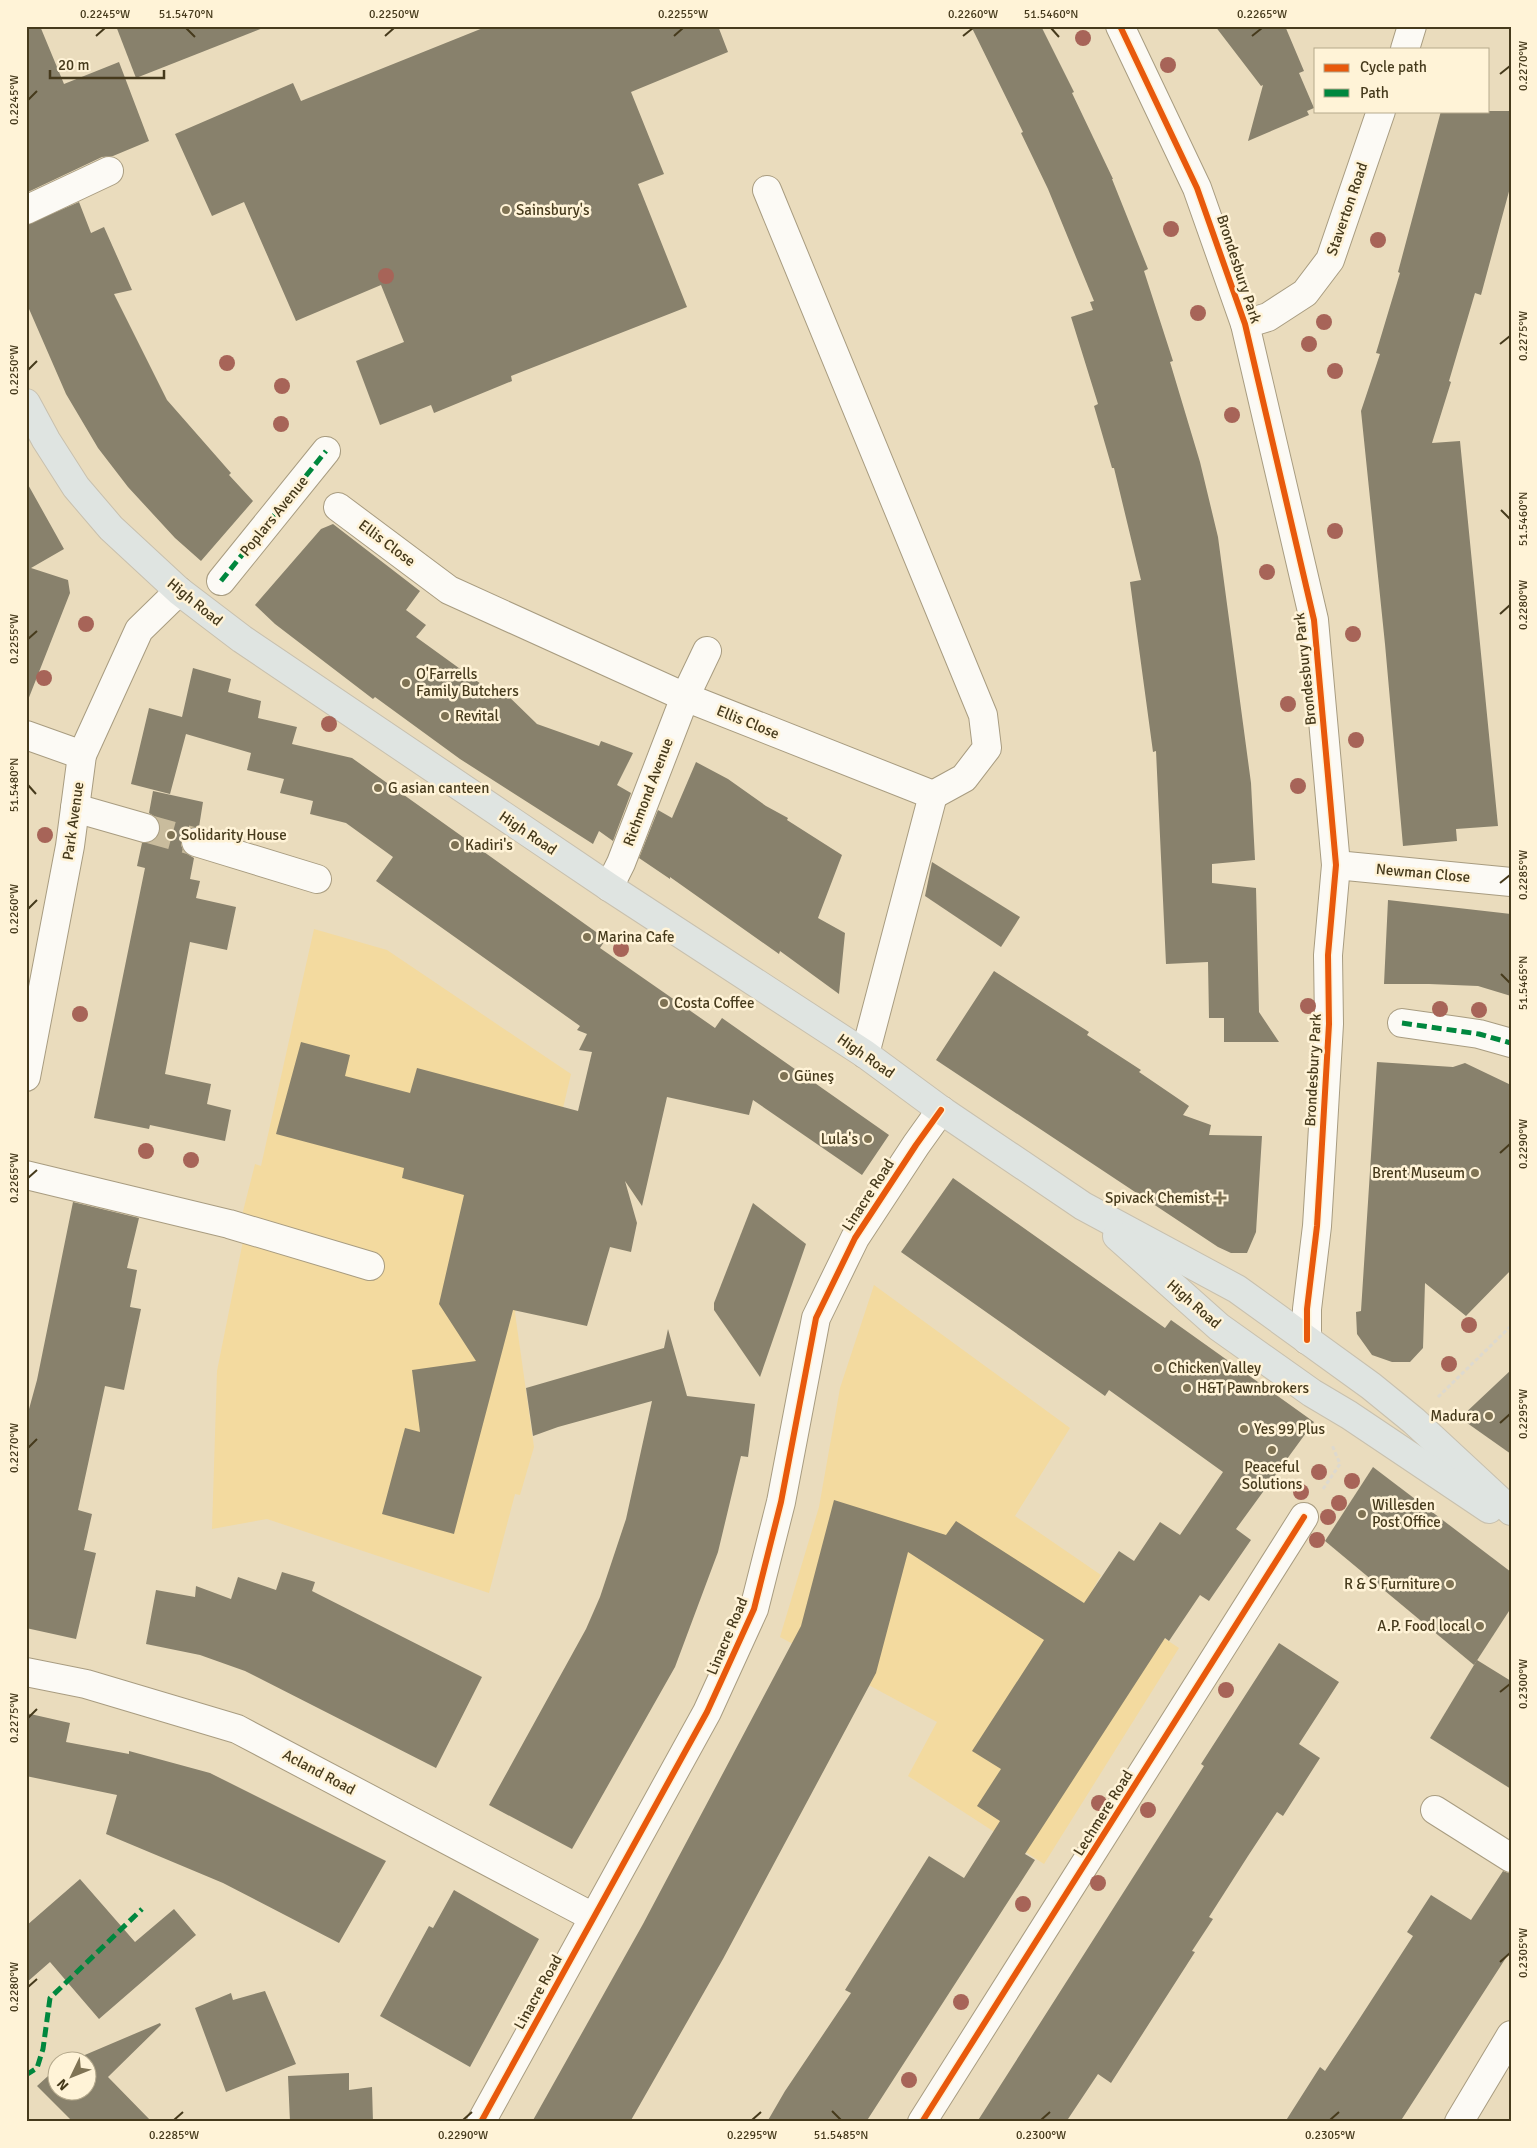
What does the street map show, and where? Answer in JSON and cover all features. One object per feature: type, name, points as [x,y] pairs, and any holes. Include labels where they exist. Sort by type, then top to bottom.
[{"type":"main road","name":"High Road","points":[[26,403],[46,440],[76,488],[111,528],[179,591],[242,639],[609,886],[866,1054],[941,1110],[1083,1206],[1237,1289],[1371,1386],[1414,1421],[1511,1510]]},
{"type":"main road","name":"High Road","points":[[1083,1206],[1213,1323],[1312,1393],[1349,1415],[1511,1524]]},
{"type":"main road","points":[[1307,1340],[1312,1393]]},
{"type":"street","name":"Brondesbury Park","points":[[1120,26],[1197,188],[1245,324],[1314,620],[1336,865],[1328,955],[1329,1024],[1317,1226],[1307,1309],[1307,1340]]},
{"type":"street","points":[[1405,48],[1412,26]]},
{"type":"street","name":"Staverton Road","points":[[1245,324],[1268,317],[1305,293],[1330,260],[1382,112]]},
{"type":"street","points":[[26,210],[109,171]]},
{"type":"street","points":[[767,190],[983,715],[987,748],[964,778],[933,795],[866,1054]]},
{"type":"street","name":"Poplars Avenue","points":[[221,580],[326,451]]},
{"type":"street","name":"Ellis Close","points":[[338,506],[449,590],[685,697],[933,795]]},
{"type":"street","name":"Park Avenue","points":[[26,1077],[70,846],[82,755],[139,630],[179,591]]},
{"type":"street","name":"Richmond Avenue","points":[[609,886],[621,862],[685,697],[707,651]]},
{"type":"street","points":[[26,735],[82,755]]},
{"type":"street","points":[[75,808],[146,828]]},
{"type":"street","points":[[196,842],[317,879]]},
{"type":"street","name":"Newman Close","points":[[1336,865],[1511,882]]},
{"type":"street","points":[[1402,1023],[1479,1034],[1511,1043]]},
{"type":"street","name":"Linacre Road","points":[[481,2122],[707,1712],[754,1609],[781,1502],[816,1318],[856,1238],[941,1110]]},
{"type":"street","points":[[26,1175],[229,1224],[370,1266]]},
{"type":"street","name":"Lechmere Road","points":[[922,2122],[1304,1517]]},
{"type":"street","name":"Acland Road","points":[[26,1672],[86,1684],[237,1729],[594,1917]]},
{"type":"street","points":[[1435,1810],[1511,1858]]},
{"type":"street","points":[[1459,2122],[1511,2035]]},
{"type":"path","points":[[1434,1402],[1511,1326]]},
{"type":"path","points":[[1304,1517],[1340,1464],[1330,1440]]},
{"type":"shaded area","points":[[314,929],[387,950],[571,1074],[515,1313],[534,1447],[520,1495],[515,1494],[489,1593],[267,1519],[212,1529],[217,1371],[244,1236],[237,1235],[255,1164],[261,1166]]},
{"type":"shaded area","points":[[874,1285],[1070,1428],[1015,1516],[1101,1575],[1092,1591],[1179,1648],[1044,1864],[908,1776],[937,1722],[780,1637],[819,1507],[840,1388]]},
{"type":"building","points":[[26,26],[40,26],[64,84],[119,62],[149,141],[113,156],[102,157],[28,192]]},
{"type":"building","points":[[116,26],[262,26],[263,28],[136,78]]},
{"type":"building","name":"Sainsbury's","points":[[488,26],[718,26],[728,52],[631,92],[664,174],[638,184],[687,307],[511,376],[512,381],[434,413],[431,405],[380,425],[356,361],[404,342],[381,285],[296,321],[244,202],[212,216],[175,134],[293,83],[301,101]]},
{"type":"building","points":[[971,26],[1041,26],[1074,92],[1072,93],[1113,179],[1148,269],[1144,271],[1173,361],[1170,362],[1200,462],[1218,537],[1251,783],[1255,860],[1212,864],[1212,883],[1256,888],[1259,1012],[1279,1042],[1224,1042],[1224,1018],[1209,1018],[1208,962],[1166,964],[1156,751],[1153,752],[1130,582],[1141,580],[1114,468],[1112,468],[1094,406],[1098,404],[1071,317],[1093,310],[1090,302],[1094,301],[1048,189],[1021,133],[1023,132]]},
{"type":"building","points":[[1215,26],[1285,26],[1304,71],[1299,73],[1314,108],[1307,111],[1309,115],[1248,141],[1263,85],[1261,86]]},
{"type":"building","points":[[1511,111],[1511,184],[1481,295],[1475,293],[1432,443],[1460,441],[1498,826],[1456,829],[1457,841],[1403,846],[1361,411],[1380,354],[1376,353],[1400,273],[1398,272],[1441,112]]},
{"type":"building","points":[[79,202],[91,233],[104,227],[132,290],[114,294],[167,400],[253,501],[201,561],[175,538],[128,487],[98,448],[66,394],[26,302],[26,225]]},
{"type":"building","points":[[26,481],[64,549],[31,568],[68,580],[70,593],[28,700],[26,699]]},
{"type":"building","points":[[333,524],[420,591],[406,610],[426,625],[416,637],[499,697],[502,690],[537,724],[599,746],[601,741],[633,753],[617,785],[631,793],[613,841],[599,831],[593,844],[460,759],[375,697],[373,699],[275,624],[255,605],[321,529]]},
{"type":"building","points":[[193,668],[231,679],[228,692],[261,701],[258,718],[297,727],[292,744],[352,758],[606,939],[600,948],[715,1028],[722,1018],[889,1135],[862,1175],[753,1100],[749,1115],[667,1097],[642,1206],[625,1181],[637,1223],[631,1252],[610,1247],[587,1326],[513,1310],[454,1534],[382,1514],[405,1428],[420,1432],[412,1370],[476,1361],[439,1304],[464,1195],[402,1178],[404,1168],[276,1134],[301,1042],[350,1055],[345,1076],[410,1093],[417,1068],[578,1111],[592,1052],[579,1050],[587,1034],[577,1030],[580,1026],[376,881],[393,857],[346,823],[310,814],[313,801],[280,793],[284,779],[247,770],[251,753],[186,734],[170,794],[131,784],[149,708],[182,717]]},
{"type":"building","points":[[696,762],[728,779],[842,855],[818,918],[845,933],[839,994],[780,951],[779,954],[670,877],[670,879],[639,858],[658,810],[672,818]]},
{"type":"building","points":[[153,791],[203,802],[199,827],[192,827],[186,830],[181,838],[184,852],[194,858],[190,879],[200,881],[196,898],[236,907],[227,950],[190,942],[165,1074],[211,1084],[207,1104],[231,1110],[225,1141],[150,1125],[149,1129],[94,1118],[145,868],[137,866],[142,843],[149,843],[155,840],[160,832],[157,818],[149,813]]},
{"type":"building","points":[[932,862],[1020,917],[1001,947],[925,896]]},
{"type":"building","points":[[1388,900],[1511,914],[1511,996],[1478,986],[1384,984]]},
{"type":"building","points":[[994,971],[1089,1032],[1087,1035],[1141,1070],[1139,1072],[1189,1106],[1183,1115],[1211,1125],[1209,1135],[1262,1136],[1256,1232],[1247,1253],[1231,1253],[1218,1247],[936,1060]]},
{"type":"building","points":[[1377,1062],[1453,1067],[1465,1063],[1511,1085],[1511,1270],[1466,1316],[1425,1283],[1423,1348],[1410,1362],[1392,1362],[1372,1355],[1357,1334],[1356,1312],[1361,1311]]},
{"type":"building","points":[[953,1178],[1165,1328],[1171,1320],[1314,1422],[1236,1529],[1251,1540],[1209,1601],[1200,1595],[1169,1641],[1165,1638],[1025,1854],[1035,1860],[866,2122],[767,2122],[785,2091],[851,1993],[845,1990],[929,1856],[964,1878],[1000,1821],[977,1806],[1001,1769],[972,1751],[1044,1640],[908,1552],[876,1673],[723,1959],[630,2122],[532,2122],[643,1924],[801,1626],[834,1500],[946,1535],[956,1521],[1084,1603],[1119,1551],[1134,1561],[1160,1522],[1180,1535],[1223,1472],[1109,1390],[1105,1396],[901,1252]]},
{"type":"building","points":[[73,1202],[139,1218],[127,1268],[137,1270],[130,1307],[141,1309],[124,1390],[105,1386],[78,1510],[92,1514],[84,1550],[96,1553],[76,1639],[26,1628],[26,1420],[37,1380]]},
{"type":"building","points":[[753,1203],[806,1244],[760,1377],[714,1310],[714,1303]]},
{"type":"building","points":[[668,1329],[687,1396],[755,1404],[748,1457],[741,1456],[718,1552],[675,1667],[572,1849],[489,1805],[586,1629],[600,1597],[626,1519],[652,1401],[558,1427],[533,1436],[526,1388],[664,1348]]},
{"type":"building","points":[[1511,1370],[1511,1454],[1460,1418]]},
{"type":"building","points":[[1373,1467],[1511,1572],[1511,1608],[1474,1665],[1325,1541]]},
{"type":"building","points":[[282,1572],[315,1582],[312,1591],[482,1677],[436,1768],[245,1671],[200,1655],[146,1644],[156,1590],[195,1597],[196,1586],[231,1599],[238,1577],[276,1590]]},
{"type":"building","points":[[1279,1643],[1339,1682],[1299,1744],[1320,1758],[1283,1816],[1277,1812],[1248,1856],[1209,1917],[1213,1919],[1192,1951],[1195,1952],[1111,2083],[1098,2074],[1066,2122],[977,2122],[1204,1766],[1201,1764]]},
{"type":"building","points":[[1477,1660],[1511,1681],[1511,1789],[1430,1738]]},
{"type":"building","points":[[26,1713],[70,1723],[66,1742],[129,1754],[129,1751],[210,1773],[386,1861],[339,1943],[223,1883],[106,1834],[117,1795],[26,1776]]},
{"type":"building","points":[[1503,1871],[1511,1874],[1511,1950],[1400,2122],[1285,2122],[1320,2067],[1325,2071],[1413,1936],[1407,1932],[1431,1895],[1471,1920]]},
{"type":"building","points":[[80,1879],[135,1942],[174,1909],[196,1935],[99,2019],[50,1962],[26,1983],[26,1926]]},
{"type":"building","points":[[454,1890],[539,1939],[470,2067],[380,2016],[429,1926],[433,1928]]},
{"type":"building","points":[[265,1991],[296,2064],[226,2092],[195,2008],[231,1993],[233,2000]]},
{"type":"building","points":[[160,2023],[161,2025],[108,2077],[152,2122],[73,2122],[51,2100],[98,2100],[97,2050]]},
{"type":"building","points":[[349,2073],[349,2090],[372,2087],[373,2122],[290,2122],[288,2076]]},
{"type":"building","points":[[48,2076],[48,2097],[37,2086]]},
{"type":"tunnel","points":[[145,828],[196,842]]},
{"type":"marked path","points":[[221,581],[326,451]]},
{"type":"marked path","points":[[1402,1023],[1479,1034],[1511,1043]]},
{"type":"marked path","points":[[26,2075],[37,2068],[43,2049],[50,1998],[142,1909]]},
{"type":"cycle path","points":[[1120,26],[1197,188],[1245,324],[1314,620],[1336,865],[1328,955],[1329,1024],[1321,1161],[1317,1226],[1307,1309],[1307,1340]]},
{"type":"cycle path","points":[[481,2122],[707,1712],[754,1609],[781,1502],[816,1318],[855,1238],[941,1110]]},
{"type":"cycle path","points":[[922,2122],[1304,1517]]},
{"type":"place","name":"Sainsbury's","points":[[506,210]]},
{"type":"place","name":"O'Farrells Family Butchers","points":[[406,683]]},
{"type":"place","name":"Revital","points":[[445,716]]},
{"type":"place","name":"G asian canteen","points":[[378,788]]},
{"type":"place","name":"Solidarity House","points":[[171,835]]},
{"type":"place","name":"Kadiri's","points":[[455,845]]},
{"type":"place","name":"Marina Cafe","points":[[587,937]]},
{"type":"place","name":"Costa Coffee","points":[[664,1003]]},
{"type":"place","name":"Güneş","points":[[784,1076]]},
{"type":"place","name":"Lula's","points":[[868,1139]]},
{"type":"place","name":"Brent Museum","points":[[1475,1173]]},
{"type":"place","name":"Spivack Chemist","points":[[1220,1198]]},
{"type":"place","name":"Chicken Valley","points":[[1158,1368]]},
{"type":"place","name":"H&T Pawnbrokers","points":[[1187,1388]]},
{"type":"place","name":"Madura","points":[[1489,1416]]},
{"type":"place","name":"Yes 99 Plus","points":[[1244,1429]]},
{"type":"place","name":"Peaceful Solutions","points":[[1272,1450]]},
{"type":"place","name":"Willesden Post Office","points":[[1362,1514]]},
{"type":"place","name":"R & S Furniture","points":[[1450,1584]]},
{"type":"place","name":"A.P. Food local","points":[[1480,1626]]}]
